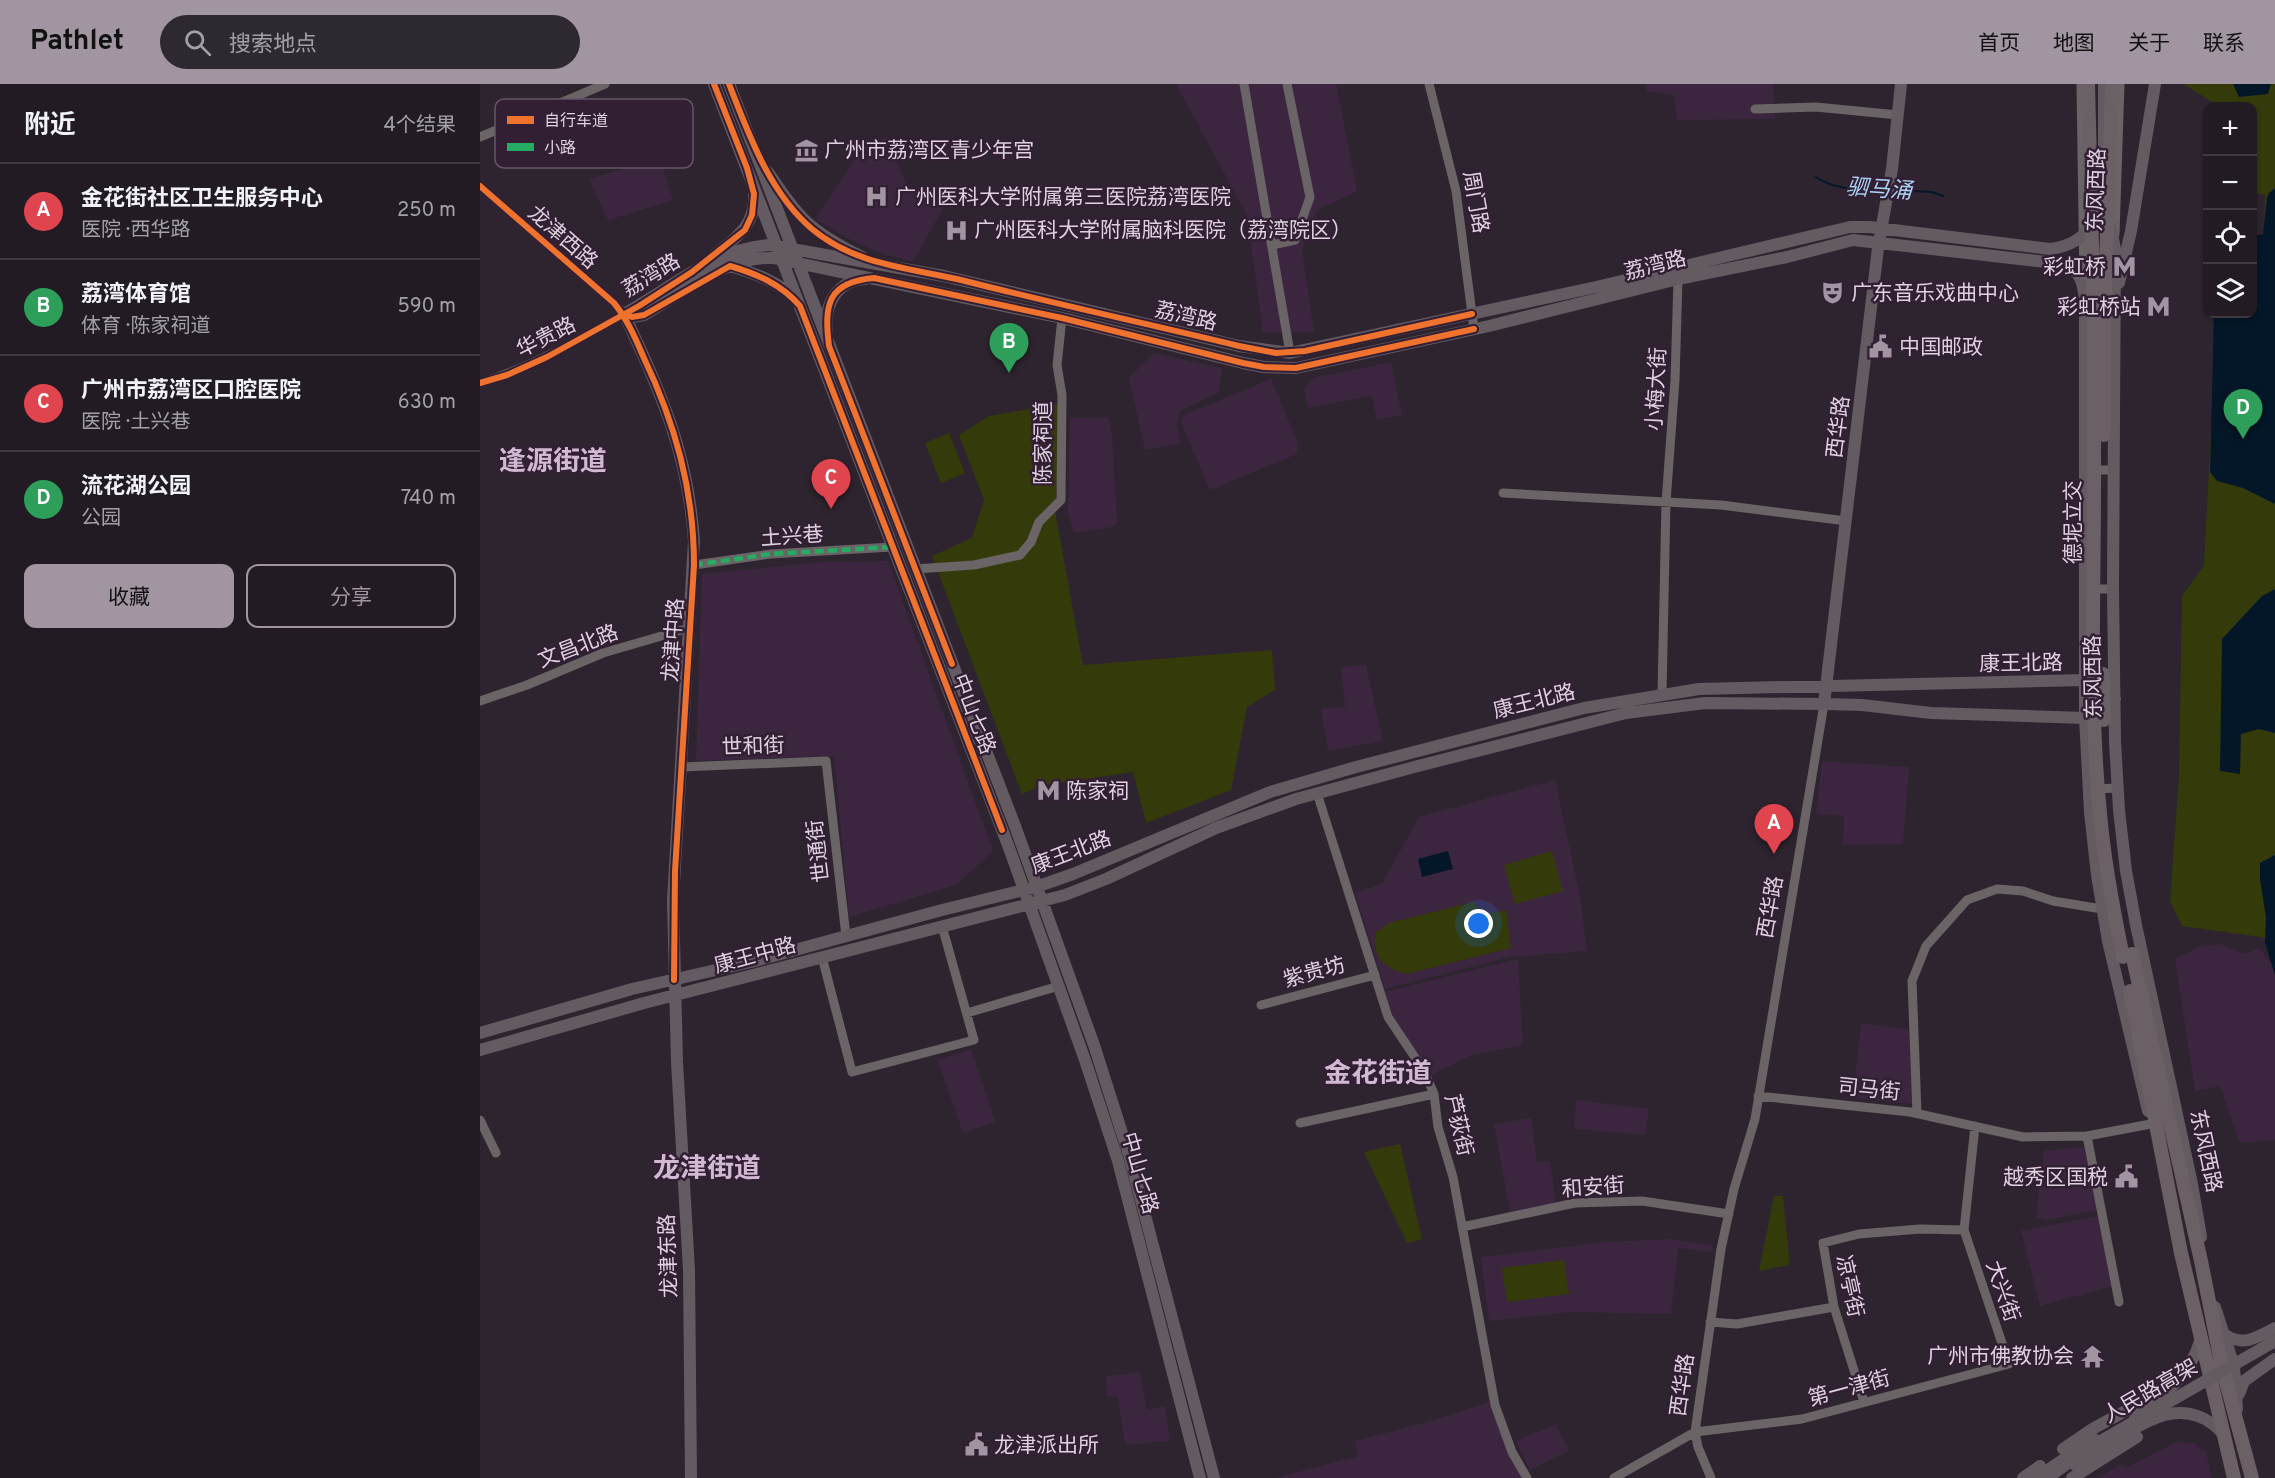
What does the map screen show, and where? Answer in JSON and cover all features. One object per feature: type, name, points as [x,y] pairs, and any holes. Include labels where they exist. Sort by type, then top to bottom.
[{"type":"highway","name":"德坭立交","points":[[2088,84],[2094,314],[2095,744],[2102,833],[2127,956]]},
{"type":"highway","name":"德坭立交","points":[[2112,84],[2104,325],[2104,729],[2112,838],[2127,956]]},
{"type":"highway","name":"东风西路","points":[[2127,956],[2164,1168],[2200,1341],[2234,1478]]},
{"type":"highway","name":"东风西路","points":[[2127,956],[2201,1261],[2216,1340],[2252,1478]]},
{"type":"main road","points":[[692,272],[736,239],[749,224],[754,204],[747,168],[714,84]]},
{"type":"main road","points":[[729,84],[756,153],[792,207],[813,230],[863,258],[893,268]]},
{"type":"main road","points":[[1898,115],[1902,84]]},
{"type":"main road","points":[[2097,84],[2105,190],[2115,249]]},
{"type":"main road","points":[[2085,299],[2096,209],[2104,84]]},
{"type":"main road","points":[[2114,305],[2131,231],[2155,84]]},
{"type":"main road","name":"西华路","points":[[1824,704],[1879,243],[1892,169],[1898,115]]},
{"type":"main road","name":"中山七路","points":[[756,153],[1015,825],[1030,888]]},
{"type":"main road","name":"中山七路","points":[[747,168],[1002,830],[1030,888],[1091,1037],[1116,1112],[1214,1478]]},
{"type":"main road","points":[[2082,237],[2091,224],[2096,209]]},
{"type":"main road","points":[[1851,227],[1853,240]]},
{"type":"main road","name":"荔湾路","points":[[624,315],[692,272],[738,250],[758,245],[777,246],[944,276],[1261,351],[1290,353],[1472,314],[1851,227],[2050,249],[2067,245],[2082,237]]},
{"type":"main road","name":"荔湾路","points":[[624,315],[632,317],[644,315],[730,266],[761,258],[797,262],[1062,318],[1220,358],[1264,367],[1296,368],[1474,329],[1678,279],[1853,240],[2065,266],[2072,268],[2083,281],[2085,299]]},
{"type":"main road","name":"东风西路","points":[[2115,249],[2113,589],[2118,788],[2131,898],[2198,1216],[2201,1261]]},
{"type":"main road","points":[[730,266],[756,274],[773,283],[787,292],[800,306]]},
{"type":"main road","points":[[829,346],[826,323],[833,297],[845,284],[874,279]]},
{"type":"main road","name":"东风西路","points":[[2085,299],[2085,718],[2088,789],[2102,909],[2121,1004],[2164,1168]]},
{"type":"main road","name":"龙津中路","points":[[624,315],[659,389],[683,462],[693,517],[694,565],[673,900],[675,996]]},
{"type":"main road","name":"康王北路","points":[[1030,888],[1073,874],[1253,798],[1315,778],[1584,708],[1662,694],[1699,689],[2085,680],[2115,699]]},
{"type":"main road","points":[[2085,718],[2115,699]]},
{"type":"main road","name":"康王北路","points":[[1035,902],[1074,892],[1233,821],[1317,793],[1626,713],[1705,703],[1824,704],[1862,705],[1931,713],[2085,718]]},
{"type":"main road","points":[[1002,830],[1015,825]]},
{"type":"main road","name":"康王中路","points":[[480,1033],[565,1007],[1030,888]]},
{"type":"main road","name":"中山七路","points":[[1035,902],[1059,986],[1115,1151],[1200,1478]]},
{"type":"main road","name":"康王中路","points":[[480,1050],[675,996],[1035,902]]},
{"type":"main road","name":"龙津东路","points":[[675,996],[689,1270],[691,1478]]},
{"type":"main road","points":[[2201,1261],[2236,1375],[2237,1422]]},
{"type":"main road","points":[[2224,1334],[2238,1341],[2247,1341],[2275,1328]]},
{"type":"main road","points":[[2275,1328],[2272,1336],[2275,1346]]},
{"type":"main road","points":[[2036,1478],[2077,1449],[2142,1411],[2162,1396],[2190,1366],[2200,1341]]},
{"type":"main road","name":"人民路高架","points":[[2047,1478],[2092,1446],[2275,1341]]},
{"type":"main road","points":[[2237,1422],[2241,1386],[2249,1377],[2275,1359]]},
{"type":"main road","points":[[2162,1396],[2178,1413]]},
{"type":"main road","points":[[2024,1478],[2072,1443],[2143,1401],[2162,1396]]},
{"type":"main road","points":[[2072,1478],[2178,1413]]},
{"type":"main road","points":[[2056,1478],[2122,1436],[2159,1417],[2178,1413],[2198,1416],[2209,1421],[2223,1434]]},
{"type":"street","points":[[569,99],[605,84]]},
{"type":"street","points":[[1244,84],[1290,353]]},
{"type":"street","points":[[1272,245],[1295,240],[1310,197],[1287,84]]},
{"type":"street","name":"周门路","points":[[1429,84],[1456,191],[1474,329]]},
{"type":"street","name":"东风西路","points":[[2081,84],[2082,237],[2085,299]]},
{"type":"street","name":"东风西路","points":[[2115,249],[2120,84]]},
{"type":"street","points":[[1755,110],[1816,107],[1898,115]]},
{"type":"street","points":[[480,136],[495,130]]},
{"type":"street","name":"龙津西路","points":[[480,186],[614,303],[624,315]]},
{"type":"street","name":"小梅大街","points":[[1662,694],[1666,502],[1675,380],[1678,279]]},
{"type":"street","name":"华贵路","points":[[480,383],[529,366],[624,315]]},
{"type":"street","name":"陈家祠道","points":[[915,569],[974,565],[1020,555],[1031,542],[1039,522],[1061,501],[1062,395],[1058,366],[1062,318]]},
{"type":"street","points":[[2086,470],[2113,470]]},
{"type":"street","points":[[1503,494],[1721,505],[1846,521]]},
{"type":"street","name":"土兴巷","points":[[694,565],[771,554],[892,547]]},
{"type":"street","points":[[2086,589],[2113,589]]},
{"type":"street","name":"文昌北路","points":[[480,701],[545,678],[603,653],[689,628]]},
{"type":"street","points":[[1792,686],[1800,694],[1799,699],[1792,704]]},
{"type":"street","name":"西华路","points":[[1711,1478],[1695,1432],[1710,1322],[1728,1214],[1755,1119],[1824,704]]},
{"type":"street","name":"世和街","points":[[682,766],[826,761]]},
{"type":"street","name":"世通街","points":[[826,761],[846,936]]},
{"type":"street","points":[[2088,789],[2118,788]]},
{"type":"street","name":"芦荻街","points":[[1317,793],[1388,1017],[1424,1071],[1434,1094],[1438,1127],[1453,1177],[1495,1404],[1512,1452],[1527,1478]]},
{"type":"street","points":[[1917,1113],[1912,981],[1926,946],[1966,900],[1997,889],[2023,891],[2053,901],[2102,909]]},
{"type":"street","points":[[822,957],[852,1072],[974,1040],[942,926]]},
{"type":"street","name":"紫贵坊","points":[[1262,1005],[1375,975]]},
{"type":"street","points":[[967,1013],[1059,986]]},
{"type":"street","points":[[1300,1123],[1434,1094]]},
{"type":"street","name":"司马街","points":[[1758,1096],[1917,1113],[2023,1137],[2087,1136],[2151,1124]]},
{"type":"street","points":[[480,1120],[496,1153]]},
{"type":"street","points":[[1964,1230],[1975,1126]]},
{"type":"street","points":[[2087,1136],[2119,1302]]},
{"type":"street","name":"和安街","points":[[1462,1227],[1575,1203],[1642,1201],[1728,1214]]},
{"type":"street","name":"凉亭街","points":[[1864,1402],[1833,1307],[1822,1243],[1859,1234],[1920,1229],[1964,1230]]},
{"type":"street","name":"大兴街","points":[[1964,1230],[2009,1364]]},
{"type":"street","points":[[1710,1322],[1737,1324],[1833,1307]]},
{"type":"street","name":"第一津街","points":[[1695,1432],[1802,1419],[2009,1364]]},
{"type":"street","points":[[1614,1478],[1695,1432]]},
{"type":"shaded area","points":[[1176,84],[1336,84],[1357,191],[1317,210],[1302,250],[1314,332],[1263,333],[1247,215]]},
{"type":"shaded area","points":[[1647,84],[1773,84],[1775,119],[1677,120],[1674,95],[1647,91]]},
{"type":"shaded area","name":"广州医科大学附属第三医院荔湾医院","points":[[888,137],[907,187],[943,208],[913,262],[881,253],[851,240],[815,219],[864,145]]},
{"type":"shaded area","points":[[628,168],[663,168],[673,200],[608,220],[589,179]]},
{"type":"shaded area","points":[[1154,353],[1222,368],[1219,392],[1180,411],[1177,425],[1181,443],[1145,450],[1129,377]]},
{"type":"shaded area","points":[[1391,362],[1402,415],[1377,420],[1372,396],[1308,408],[1304,388],[1313,378]]},
{"type":"shaded area","points":[[1271,379],[1298,444],[1297,454],[1210,490],[1181,422],[1182,416]]},
{"type":"shaded area","points":[[1108,417],[1112,435],[1117,523],[1112,527],[1074,533],[1068,512],[1070,418]]},
{"type":"shaded area","points":[[888,561],[993,851],[956,885],[849,917],[834,756],[696,761],[702,574],[823,562]]},
{"type":"shaded area","points":[[1366,665],[1383,741],[1328,751],[1321,709],[1345,707],[1341,667]]},
{"type":"shaded area","points":[[1822,761],[1909,767],[1903,844],[1843,845],[1844,816],[1816,814]]},
{"type":"shaded area","points":[[1555,780],[1580,896],[1587,951],[1510,957],[1385,989],[1355,893],[1382,884],[1419,817]]},
{"type":"shaded area","points":[[2220,944],[2244,954],[2259,948],[2273,965],[2275,976],[2275,1140],[2240,1143],[2220,1086],[2195,1091],[2175,959],[2199,947]]},
{"type":"shaded area","points":[[1518,959],[1523,1045],[1472,1055],[1431,1075],[1393,1017],[1384,992]]},
{"type":"shaded area","points":[[1861,1023],[1910,1030],[1914,1104],[1853,1098]]},
{"type":"shaded area","points":[[971,1049],[995,1122],[963,1133],[938,1060]]},
{"type":"shaded area","points":[[1576,1100],[1649,1109],[1645,1135],[1574,1129]]},
{"type":"shaded area","points":[[1531,1118],[1537,1162],[1550,1161],[1556,1204],[1510,1212],[1494,1124]]},
{"type":"shaded area","points":[[2084,1147],[2097,1210],[2046,1220],[2036,1217],[2044,1151]]},
{"type":"shaded area","points":[[2098,1216],[2113,1286],[2040,1306],[2021,1231]]},
{"type":"shaded area","points":[[1672,1239],[1713,1246],[1712,1252],[1678,1248],[1671,1314],[1571,1312],[1489,1321],[1481,1257],[1605,1242]]},
{"type":"shaded area","points":[[1140,1372],[1147,1410],[1165,1406],[1170,1441],[1125,1445],[1118,1397],[1107,1396],[1106,1376]]},
{"type":"shaded area","points":[[1492,1401],[1522,1478],[1276,1478],[1358,1456],[1355,1441],[1434,1420]]},
{"type":"shaded area","points":[[1556,1424],[1569,1451],[1530,1470],[1516,1441]]},
{"type":"shaded area","points":[[2177,1442],[2193,1443],[2206,1452],[2212,1478],[2098,1478],[2119,1465],[2128,1467]]},
{"type":"green space","points":[[2184,84],[2275,84],[2275,975],[2268,938],[2182,926],[2170,901],[2179,776],[2182,596],[2204,565],[2217,318],[2257,318],[2257,286],[2264,246],[2265,195],[2257,194],[2257,102],[2212,102]]},
{"type":"green space","points":[[1059,404],[1056,516],[1083,665],[1272,650],[1275,690],[1247,707],[1231,790],[1146,823],[1133,772],[1040,786],[1022,794],[932,556],[972,538],[984,500],[959,435],[989,416]]},
{"type":"green space","points":[[949,433],[965,473],[941,483],[925,443]]},
{"type":"green space","points":[[1552,851],[1563,891],[1515,904],[1504,865]]},
{"type":"green space","points":[[1473,902],[1484,914],[1506,910],[1511,948],[1406,974],[1381,961],[1376,950],[1375,933],[1389,923]]},
{"type":"green space","points":[[1400,1144],[1422,1239],[1407,1243],[1364,1152]]},
{"type":"green space","points":[[1774,1196],[1783,1196],[1790,1265],[1759,1271]]},
{"type":"green space","points":[[1564,1260],[1569,1294],[1507,1302],[1502,1268]]},
{"type":"water","points":[[2233,84],[2271,84],[2268,94],[2239,97]]},
{"type":"water","points":[[2275,188],[2275,504],[2243,488],[2217,481],[2210,472],[2214,318],[2257,318],[2257,235],[2263,234],[2269,193]]},
{"type":"water","points":[[2275,589],[2275,733],[2259,729],[2241,734],[2240,774],[2220,771],[2222,639],[2262,596]]},
{"type":"water","points":[[1448,851],[1453,869],[1422,877],[1418,859]]},
{"type":"water","points":[[2275,855],[2275,975],[2265,943],[2266,917],[2260,880],[2260,863]]},
{"type":"waterway","name":"驷马涌","points":[[1816,177],[1840,187],[1884,189]]},
{"type":"waterway","name":"驷马涌","points":[[1893,190],[1932,192],[1943,196]]},
{"type":"marked path","points":[[694,565],[771,554],[892,547]]},
{"type":"cycle path","points":[[480,383],[507,375],[547,357],[639,306],[692,272],[745,230],[752,215],[754,194],[747,168],[714,84]]},
{"type":"cycle path","points":[[729,84],[762,162],[784,198],[797,214],[829,241],[847,251],[885,264],[1276,353],[1305,351],[1472,314]]},
{"type":"cycle path","points":[[480,186],[619,309],[634,335],[654,381],[681,458],[691,510],[694,565],[675,871],[674,980]]},
{"type":"cycle path","points":[[624,314],[632,317],[644,315],[730,266],[768,281],[793,298],[800,306],[1002,830]]},
{"type":"cycle path","points":[[952,664],[829,346],[827,319],[832,298],[838,290],[858,280],[874,278],[1062,318],[1264,367],[1296,368],[1474,329]]},
{"type":"place","name":"广州市荔湾区青少年宫","points":[[806,150]]},
{"type":"place","name":"广州医科大学附属第三医院荔湾医院","points":[[877,197]]},
{"type":"place","name":"广州医科大学附属脑科医院（荔湾院区）","points":[[956,230]]},
{"type":"place","name":"彩虹桥","points":[[2124,267]]},
{"type":"place","name":"广东音乐戏曲中心","points":[[1833,293]]},
{"type":"place","name":"彩虹桥站","points":[[2159,307]]},
{"type":"place","name":"中国邮政","points":[[1881,347]]},
{"type":"place","name":"荔湾体育馆","points":[[1009,373]]},
{"type":"place","name":"流花湖公园","points":[[2243,439]]},
{"type":"place","name":"广州市荔湾区口腔医院","points":[[831,509]]},
{"type":"place","name":"陈家祠","points":[[1048,791]]},
{"type":"place","name":"金花街社区卫生服务中心","points":[[1774,854]]},
{"type":"place","name":"越秀区国税","points":[[2126,1177]]},
{"type":"place","name":"广州市佛教协会","points":[[2092,1356]]},
{"type":"place","name":"龙津派出所","points":[[976,1445]]},
{"type":"district","name":"逢源街道","points":[[553,461]]},
{"type":"district","name":"金花街道","points":[[1378,1073]]},
{"type":"district","name":"龙津街道","points":[[707,1168]]}]
